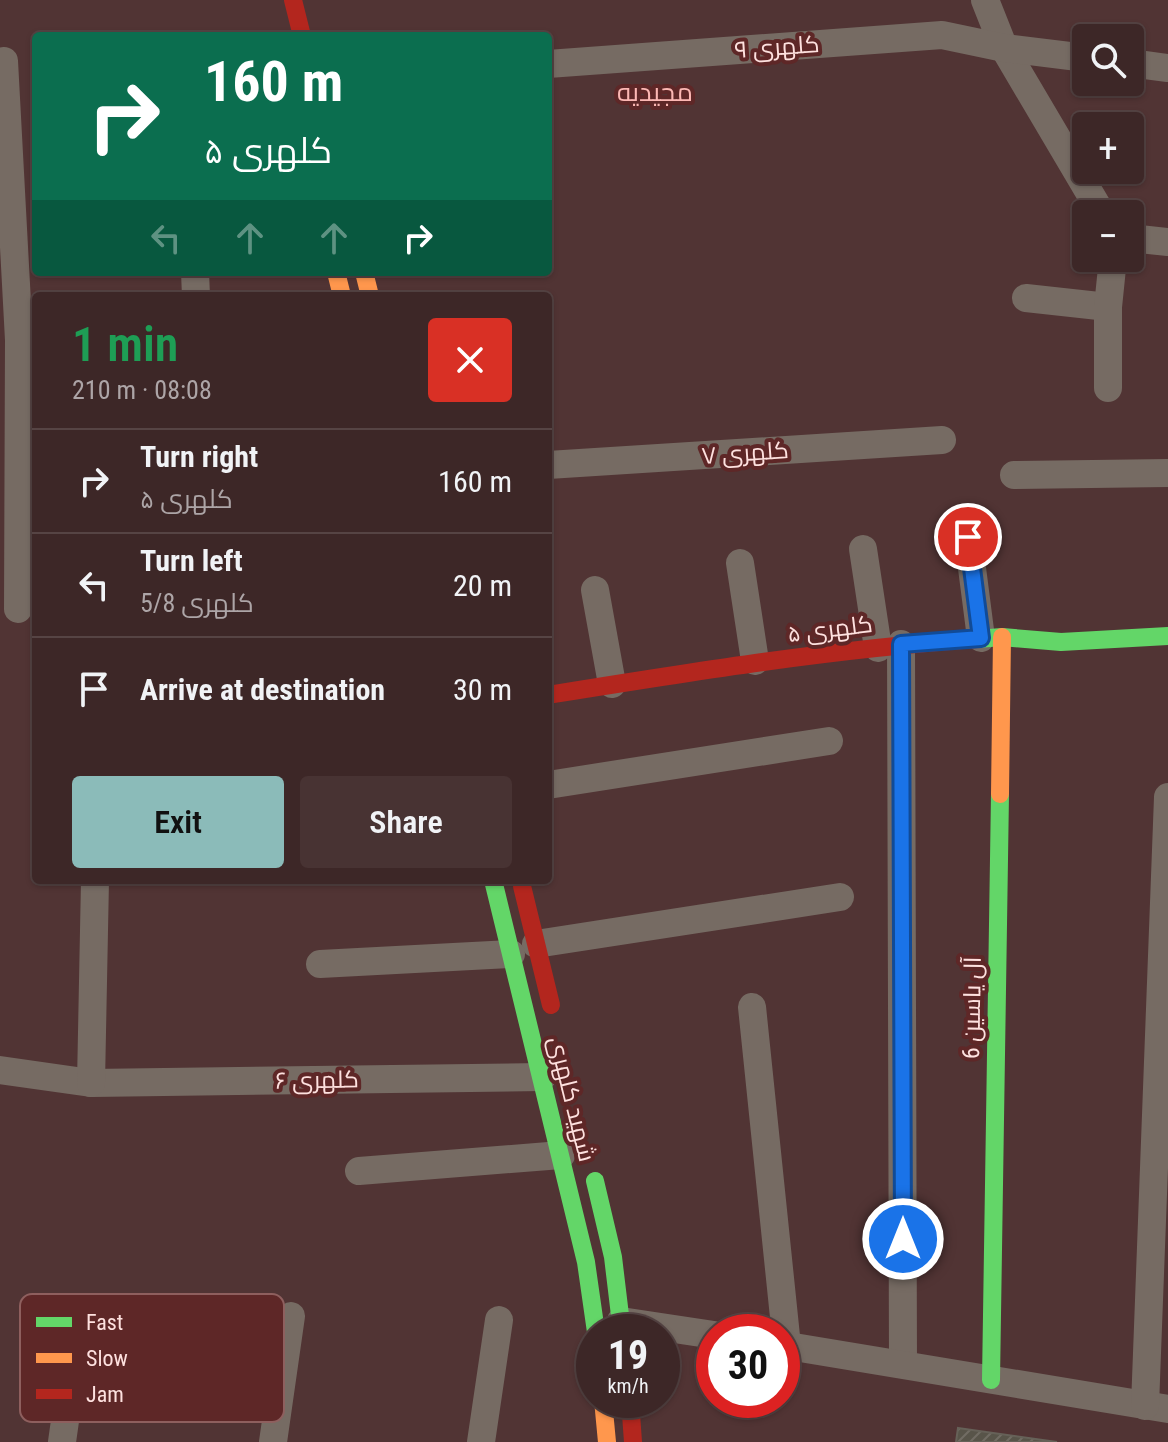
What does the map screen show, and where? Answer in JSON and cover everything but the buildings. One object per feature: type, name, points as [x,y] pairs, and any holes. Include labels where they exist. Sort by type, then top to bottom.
[{"type":"street","points":[[293,0],[301,32]]},
{"type":"street","points":[[985,0],[1004,48],[1094,200]]},
{"type":"street","name":"کلهری ۹","points":[[552,64],[942,35],[1004,48],[1072,56]]},
{"type":"street","points":[[4,61],[18,340],[18,609]]},
{"type":"street","points":[[1144,65],[1168,68]]},
{"type":"street","points":[[1144,239],[1168,242]]},
{"type":"street","points":[[1108,388],[1108,307],[1112,272]]},
{"type":"street","points":[[1026,298],[1108,307]]},
{"type":"street","name":"کلهری ۷","points":[[552,465],[942,440]]},
{"type":"street","points":[[1014,475],[1168,473]]},
{"type":"street","points":[[968,537],[992,638]]},
{"type":"street","points":[[863,549],[889,646],[903,1364]]},
{"type":"street","points":[[740,563],[755,661]]},
{"type":"street","points":[[595,590],[612,684]]},
{"type":"street","name":"کلهری ۵","points":[[552,694],[755,661],[889,646],[992,638],[1061,642],[1168,636]]},
{"type":"street","name":"آل یاسین 6","points":[[991,1380],[992,638]]},
{"type":"street","points":[[552,784],[829,741]]},
{"type":"street","points":[[800,1348],[1157,1408],[1168,797]]},
{"type":"street","points":[[91,1083],[95,884]]},
{"type":"street","name":"شهید کلهری","points":[[495,884],[554,1017]]},
{"type":"street","name":"شهید کلهری","points":[[520,884],[524,949],[542,1077],[586,1262],[604,1314]]},
{"type":"street","points":[[320,964],[524,949],[840,897]]},
{"type":"street","points":[[752,1007],[782,1314]]},
{"type":"street","name":"کلهری ۶","points":[[0,1070],[91,1083],[542,1077]]},
{"type":"street","points":[[359,1171],[561,1155]]},
{"type":"street","name":"شهید کلهری","points":[[591,1164],[613,1257],[610,1314]]},
{"type":"street","points":[[284,1365],[291,1316]]},
{"type":"street","points":[[481,1442],[499,1320]]},
{"type":"street","points":[[605,1418],[607,1442]]},
{"type":"street","points":[[631,1418],[633,1442]]},
{"type":"street","points":[[62,1442],[65,1422]]},
{"type":"street","points":[[273,1442],[276,1422]]},
{"type":"traffic: fast","points":[[977,639],[1002,637],[1061,642],[1168,636]]},
{"type":"traffic: fast","points":[[991,1380],[1000,794]]},
{"type":"traffic: fast","points":[[494,884],[586,1262],[593,1314]]},
{"type":"traffic: fast","points":[[595,1181],[613,1257],[620,1314]]},
{"type":"traffic: slow","points":[[337,276],[341,292]]},
{"type":"traffic: slow","points":[[365,276],[369,292]]},
{"type":"traffic: slow","points":[[1000,794],[1002,637]]},
{"type":"traffic: slow","points":[[605,1418],[607,1442]]},
{"type":"traffic: jam","points":[[293,0],[301,32]]},
{"type":"traffic: jam","points":[[552,694],[816,655],[977,639]]},
{"type":"traffic: jam","points":[[522,886],[551,1005]]},
{"type":"traffic: jam","points":[[631,1418],[633,1442]]},
{"type":"district","name":"مجیدیه","points":[[655,92]]},
{"type":"route","points":[[903,1239],[901,644],[981,638],[968,537]]}]
